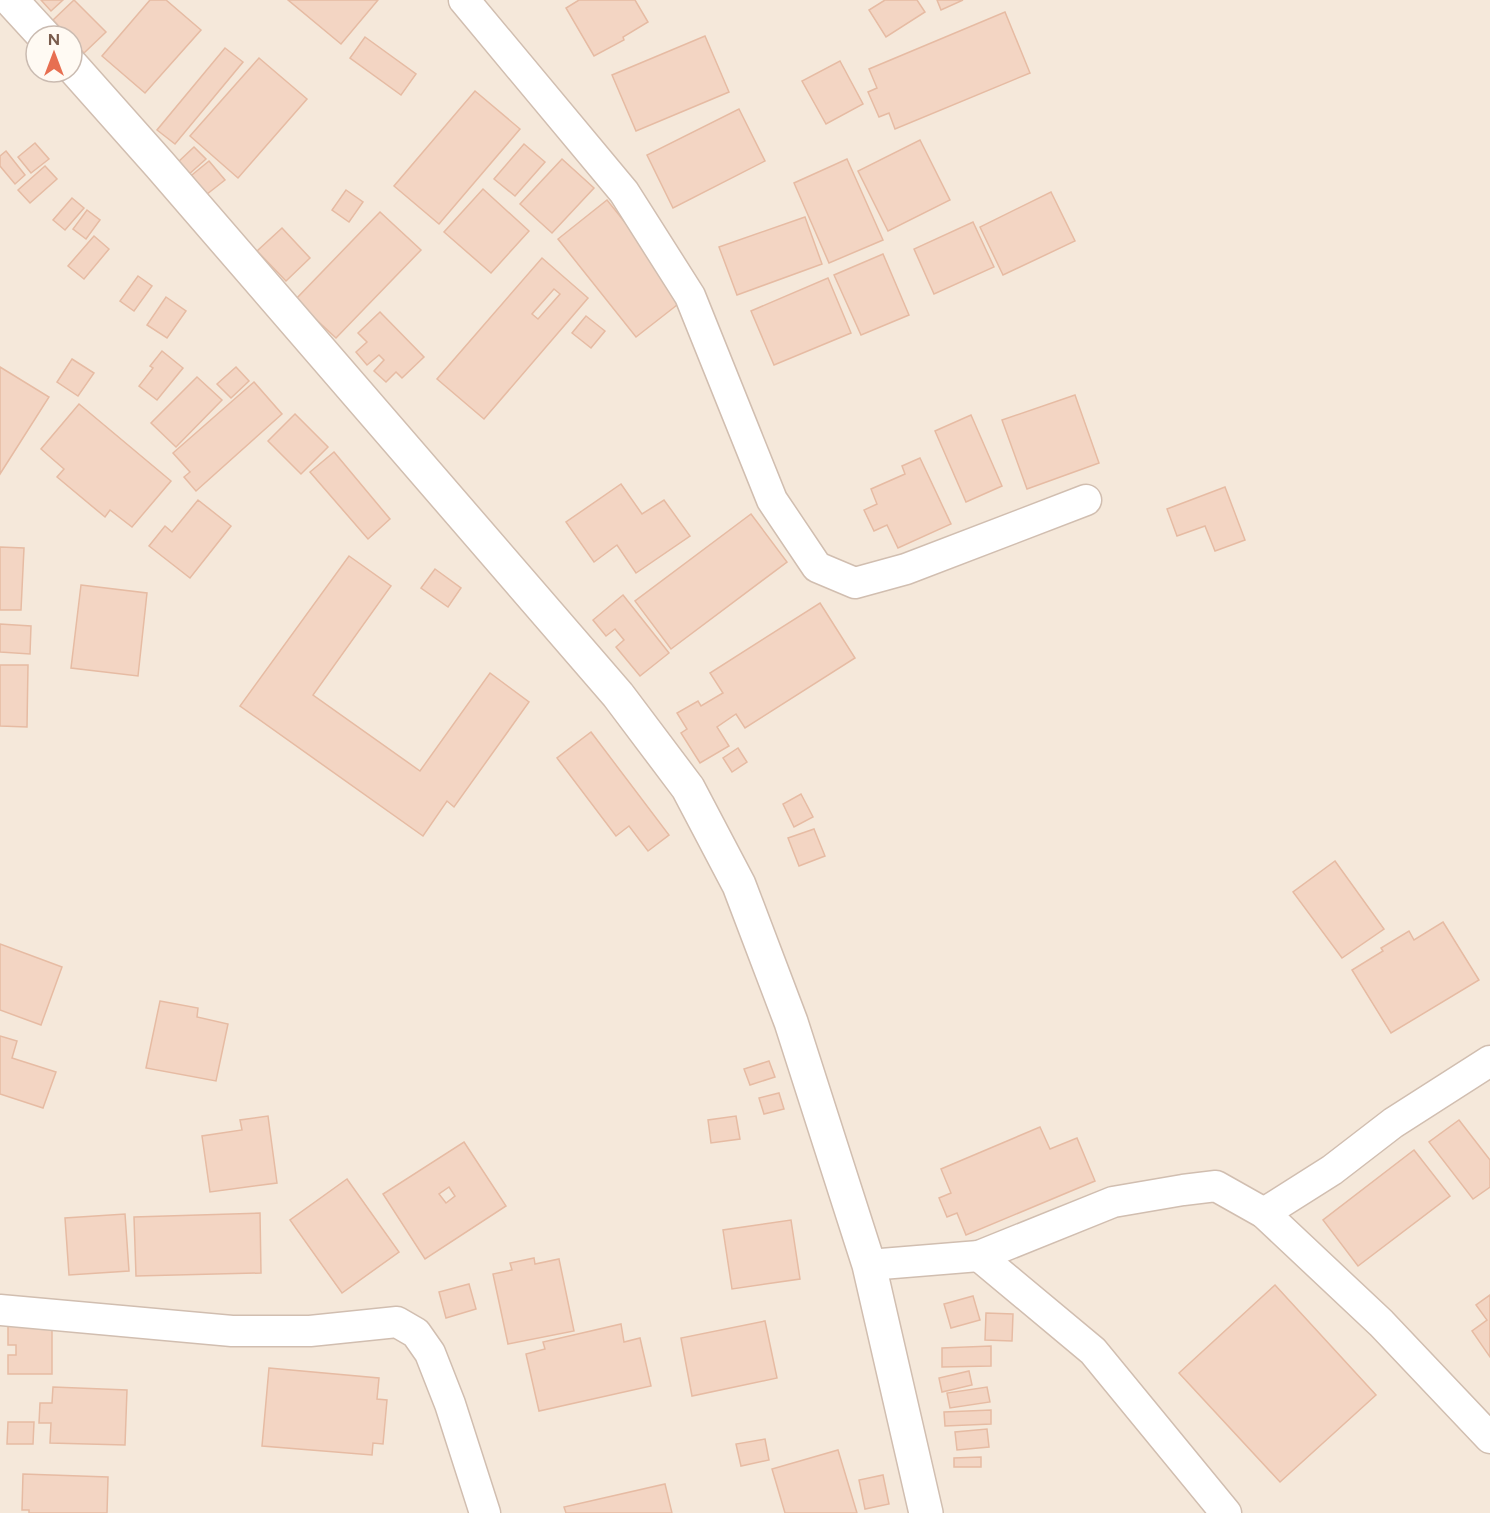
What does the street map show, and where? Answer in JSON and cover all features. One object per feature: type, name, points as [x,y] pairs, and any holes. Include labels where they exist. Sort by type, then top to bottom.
[{"type":"street","points":[[11,0],[33,24]]},
{"type":"street","points":[[464,0],[624,192],[690,296],[772,500],[817,567],[855,583],[906,569],[1086,500]]},
{"type":"street","points":[[84,80],[618,695],[688,788],[739,885],[791,1022],[869,1265],[926,1513]]},
{"type":"street","points":[[1264,1213],[1332,1170],[1393,1123],[1490,1061]]},
{"type":"street","points":[[869,1265],[979,1256],[1113,1202],[1216,1186],[1264,1213],[1382,1323],[1490,1438]]},
{"type":"street","points":[[979,1256],[1093,1351],[1226,1513]]},
{"type":"street","points":[[0,1310],[232,1331],[310,1331],[397,1322],[416,1333],[430,1353],[450,1404],[485,1513]]},
{"type":"shaded area","points":[[0,0],[1490,0],[1490,1513],[0,1513]]},
{"type":"building","points":[[41,0],[63,0],[51,11]]},
{"type":"building","points":[[74,0],[106,32],[84,53],[84,24],[57,24],[53,20]]},
{"type":"building","points":[[150,0],[166,0],[201,30],[145,93],[102,56]]},
{"type":"building","points":[[288,0],[378,0],[341,44]]},
{"type":"building","points":[[579,0],[635,0],[648,22],[623,37],[624,40],[594,56],[566,8]]},
{"type":"building","points":[[885,0],[917,0],[925,12],[886,37],[869,10]]},
{"type":"building","points":[[937,0],[963,0],[941,10]]},
{"type":"building","points":[[1005,12],[1030,73],[895,129],[889,113],[879,117],[868,92],[877,88],[869,69]]},
{"type":"building","points":[[705,36],[729,92],[636,131],[612,75]]},
{"type":"building","points":[[365,37],[416,74],[401,95],[350,58]]},
{"type":"building","points":[[225,48],[243,62],[175,144],[157,130]]},
{"type":"building","points":[[259,58],[307,99],[238,178],[190,136]]},
{"type":"building","points":[[840,61],[863,104],[826,124],[802,81]]},
{"type":"building","points":[[475,91],[520,129],[439,224],[394,186]]},
{"type":"building","points":[[739,109],[765,161],[673,208],[647,155]]},
{"type":"building","points":[[920,140],[950,200],[888,231],[858,171]]},
{"type":"building","points":[[35,143],[49,159],[31,173],[18,157]]},
{"type":"building","points":[[524,144],[545,162],[515,196],[494,179]]},
{"type":"building","points":[[194,147],[206,159],[187,176],[176,164]]},
{"type":"building","points":[[6,151],[25,175],[15,184],[0,166],[0,156]]},
{"type":"building","points":[[562,159],[594,188],[552,233],[520,204]]},
{"type":"building","points":[[847,159],[883,240],[829,263],[794,183]]},
{"type":"building","points":[[209,161],[225,180],[202,198],[187,179]]},
{"type":"building","points":[[45,166],[57,179],[30,203],[18,190]]},
{"type":"building","points":[[483,189],[529,231],[491,273],[444,232]]},
{"type":"building","points":[[346,190],[363,202],[349,222],[332,210]]},
{"type":"building","points":[[1051,192],[1075,241],[1003,275],[980,227]]},
{"type":"building","points":[[72,198],[84,208],[65,230],[53,220]]},
{"type":"building","points":[[607,200],[686,298],[636,337],[558,239]]},
{"type":"building","points":[[87,210],[100,220],[86,239],[73,229]]},
{"type":"building","points":[[380,212],[421,250],[336,338],[295,300]]},
{"type":"building","points":[[805,217],[822,264],[737,295],[719,247]]},
{"type":"building","points":[[973,222],[994,267],[934,294],[914,249]]},
{"type":"building","points":[[282,228],[310,258],[286,281],[257,251]]},
{"type":"building","points":[[94,236],[109,249],[84,279],[68,266]]},
{"type":"building","points":[[883,254],[909,315],[861,335],[834,275]]},
{"type":"building","points":[[542,258],[588,298],[484,419],[437,379]],"holes":[[[554,289],[560,294],[538,319],[532,314]]]},
{"type":"building","points":[[138,276],[152,286],[134,311],[120,301]]},
{"type":"building","points":[[828,278],[851,333],[774,365],[751,311]]},
{"type":"building","points":[[166,297],[186,311],[167,338],[147,325]]},
{"type":"building","points":[[380,312],[424,357],[402,378],[396,372],[386,382],[374,371],[384,360],[379,355],[367,365],[356,352],[367,342],[358,333]]},
{"type":"building","points":[[586,316],[605,331],[591,348],[572,333]]},
{"type":"building","points":[[162,351],[183,368],[157,400],[139,386],[153,368],[150,366]]},
{"type":"building","points":[[72,359],[94,373],[78,396],[57,382]]},
{"type":"building","points":[[0,367],[49,397],[0,474]]},
{"type":"building","points":[[236,367],[249,381],[231,398],[217,384]]},
{"type":"building","points":[[197,377],[222,400],[176,447],[151,423]]},
{"type":"building","points":[[254,382],[282,414],[196,491],[184,477],[190,472],[173,453]]},
{"type":"building","points":[[1075,395],[1099,463],[1027,489],[1002,420]]},
{"type":"building","points":[[79,404],[171,481],[132,527],[110,510],[105,517],[57,477],[64,469],[41,449]]},
{"type":"building","points":[[295,414],[328,447],[301,474],[268,441]]},
{"type":"building","points":[[971,415],[1002,486],[966,502],[935,431]]},
{"type":"building","points":[[334,452],[390,519],[368,539],[310,472]]},
{"type":"building","points":[[920,458],[951,524],[898,548],[887,525],[874,531],[864,510],[877,504],[871,489],[905,474],[902,466]]},
{"type":"building","points":[[621,484],[642,514],[664,500],[690,536],[636,573],[617,545],[594,562],[566,522]]},
{"type":"building","points":[[1225,487],[1245,540],[1215,551],[1205,526],[1177,536],[1167,509]]},
{"type":"building","points":[[198,500],[231,526],[190,578],[149,546],[165,526],[172,532]]},
{"type":"building","points":[[751,514],[787,562],[671,649],[635,601]]},
{"type":"building","points":[[0,547],[24,548],[21,610],[0,610]]},
{"type":"building","points":[[349,556],[391,586],[313,695],[420,771],[490,673],[529,702],[454,807],[447,801],[423,836],[240,706]]},
{"type":"building","points":[[435,569],[461,588],[448,607],[421,588]]},
{"type":"building","points":[[81,585],[147,593],[138,676],[71,668]]},
{"type":"building","points":[[623,595],[669,653],[640,676],[616,647],[624,640],[615,629],[606,636],[593,620]]},
{"type":"building","points":[[820,603],[855,658],[745,728],[736,714],[717,727],[729,746],[700,763],[681,733],[687,729],[677,713],[698,701],[701,706],[723,693],[710,673]]},
{"type":"building","points":[[0,624],[31,626],[30,654],[0,652]]},
{"type":"building","points":[[0,665],[28,665],[27,727],[0,726]]},
{"type":"building","points":[[591,732],[669,835],[648,851],[629,826],[616,836],[557,758]]},
{"type":"building","points":[[738,748],[747,762],[732,772],[723,758]]},
{"type":"building","points":[[801,794],[813,817],[794,827],[783,804]]},
{"type":"building","points":[[814,829],[825,856],[799,866],[788,838]]},
{"type":"building","points":[[1335,861],[1384,929],[1342,958],[1293,892]]},
{"type":"building","points":[[1443,922],[1479,980],[1391,1033],[1352,970],[1383,951],[1381,948],[1409,931],[1414,940]]},
{"type":"building","points":[[0,944],[62,967],[41,1025],[0,1010]]},
{"type":"building","points":[[160,1001],[198,1008],[197,1017],[228,1024],[216,1081],[146,1068]]},
{"type":"building","points":[[0,1036],[17,1041],[12,1058],[56,1072],[43,1108],[0,1094]]},
{"type":"building","points":[[769,1061],[775,1077],[750,1085],[744,1069]]},
{"type":"building","points":[[779,1093],[784,1109],[764,1114],[759,1098]]},
{"type":"building","points":[[268,1116],[277,1183],[210,1192],[202,1136],[242,1130],[240,1120]]},
{"type":"building","points":[[736,1116],[740,1139],[711,1143],[708,1120]]},
{"type":"building","points":[[1459,1120],[1490,1160],[1490,1187],[1473,1199],[1429,1142]]},
{"type":"building","points":[[1040,1127],[1050,1149],[1077,1138],[1095,1181],[966,1235],[957,1213],[947,1217],[939,1198],[951,1193],[941,1169]]},
{"type":"building","points":[[464,1142],[506,1206],[425,1259],[383,1194]],"holes":[[[449,1187],[455,1196],[446,1203],[439,1194]]]},
{"type":"building","points":[[1414,1150],[1450,1196],[1358,1266],[1323,1220]]},
{"type":"building","points":[[347,1179],[399,1252],[342,1293],[290,1220]]},
{"type":"building","points":[[260,1213],[261,1273],[136,1276],[134,1217]]},
{"type":"building","points":[[125,1214],[129,1271],[69,1275],[65,1218]]},
{"type":"building","points":[[791,1220],[800,1279],[732,1289],[723,1230]]},
{"type":"building","points":[[534,1258],[535,1264],[559,1259],[574,1331],[508,1344],[493,1274],[512,1270],[510,1263]]},
{"type":"building","points":[[469,1284],[476,1309],[446,1318],[439,1292]]},
{"type":"building","points":[[1275,1285],[1376,1395],[1280,1482],[1179,1373]]},
{"type":"building","points":[[1490,1295],[1490,1357],[1472,1331],[1487,1320],[1476,1305]]},
{"type":"building","points":[[973,1296],[980,1320],[951,1328],[944,1304]]},
{"type":"building","points":[[986,1313],[1013,1314],[1012,1341],[985,1340]]},
{"type":"building","points":[[765,1321],[777,1378],[692,1396],[681,1338]]},
{"type":"building","points":[[621,1324],[624,1342],[640,1338],[651,1386],[539,1411],[526,1354],[545,1349],[543,1342]]},
{"type":"building","points":[[8,1326],[52,1326],[52,1374],[8,1374],[8,1355],[16,1355],[16,1345],[8,1345]]},
{"type":"building","points":[[991,1346],[991,1366],[942,1367],[942,1348]]},
{"type":"building","points":[[269,1368],[379,1378],[377,1399],[387,1400],[383,1444],[373,1443],[372,1455],[262,1446]]},
{"type":"building","points":[[969,1371],[972,1385],[942,1392],[939,1378]]},
{"type":"building","points":[[53,1387],[127,1390],[125,1445],[50,1443],[51,1423],[39,1423],[40,1403],[52,1403]]},
{"type":"building","points":[[987,1387],[990,1402],[950,1408],[947,1393]]},
{"type":"building","points":[[991,1410],[991,1424],[945,1426],[944,1412]]},
{"type":"building","points":[[8,1422],[34,1422],[33,1444],[7,1444]]},
{"type":"building","points":[[987,1429],[989,1447],[957,1450],[955,1432]]},
{"type":"building","points":[[765,1439],[769,1460],[741,1466],[736,1444]]},
{"type":"building","points":[[838,1450],[857,1513],[785,1513],[772,1469]]},
{"type":"building","points":[[981,1457],[981,1467],[954,1467],[954,1458]]},
{"type":"building","points":[[23,1474],[108,1477],[107,1513],[29,1513],[29,1510],[22,1510]]},
{"type":"building","points":[[883,1475],[889,1504],[865,1509],[859,1480]]},
{"type":"building","points":[[665,1484],[672,1513],[566,1513],[564,1507]]}]
